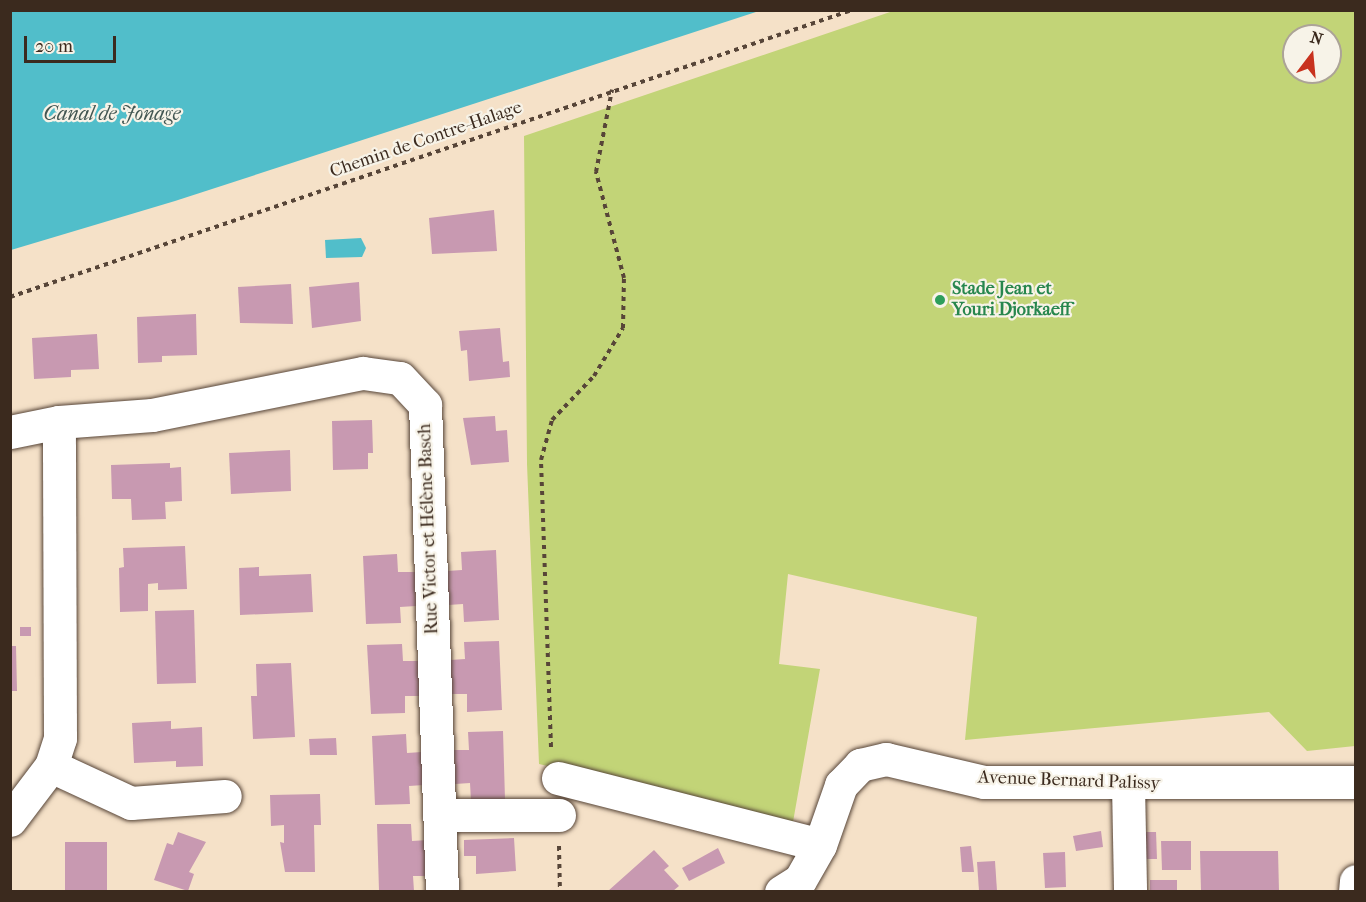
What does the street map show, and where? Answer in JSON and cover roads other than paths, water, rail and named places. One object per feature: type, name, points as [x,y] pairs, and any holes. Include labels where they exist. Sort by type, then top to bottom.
[{"type":"street","name":"Rue Victor et Hélène Basch","points":[[10,432],[59,422],[152,415],[363,372],[400,378],[425,405],[442,891]]},
{"type":"street","points":[[10,820],[51,766],[60,738],[59,422]]},
{"type":"street","name":"Avenue Bernard Palissy","points":[[781,891],[800,880],[820,845],[841,785],[860,765],[886,759],[984,782],[1128,784],[1356,782]]},
{"type":"street","points":[[51,766],[131,803],[225,796]]},
{"type":"street","points":[[558,778],[820,845]]},
{"type":"street","points":[[1128,784],[1130,891]]},
{"type":"street","points":[[439,815],[559,814]]},
{"type":"street","points":[[1355,891],[1356,881]]},
{"type":"water","name":"Canal de Jonage","points":[[11,10],[759,11],[175,201],[11,250]]},
{"type":"water","points":[[361,238],[366,248],[362,257],[326,258],[325,240]]},
{"type":"place","name":"Stade Jean et Youri Djorkaeff","points":[[940,300]]}]
